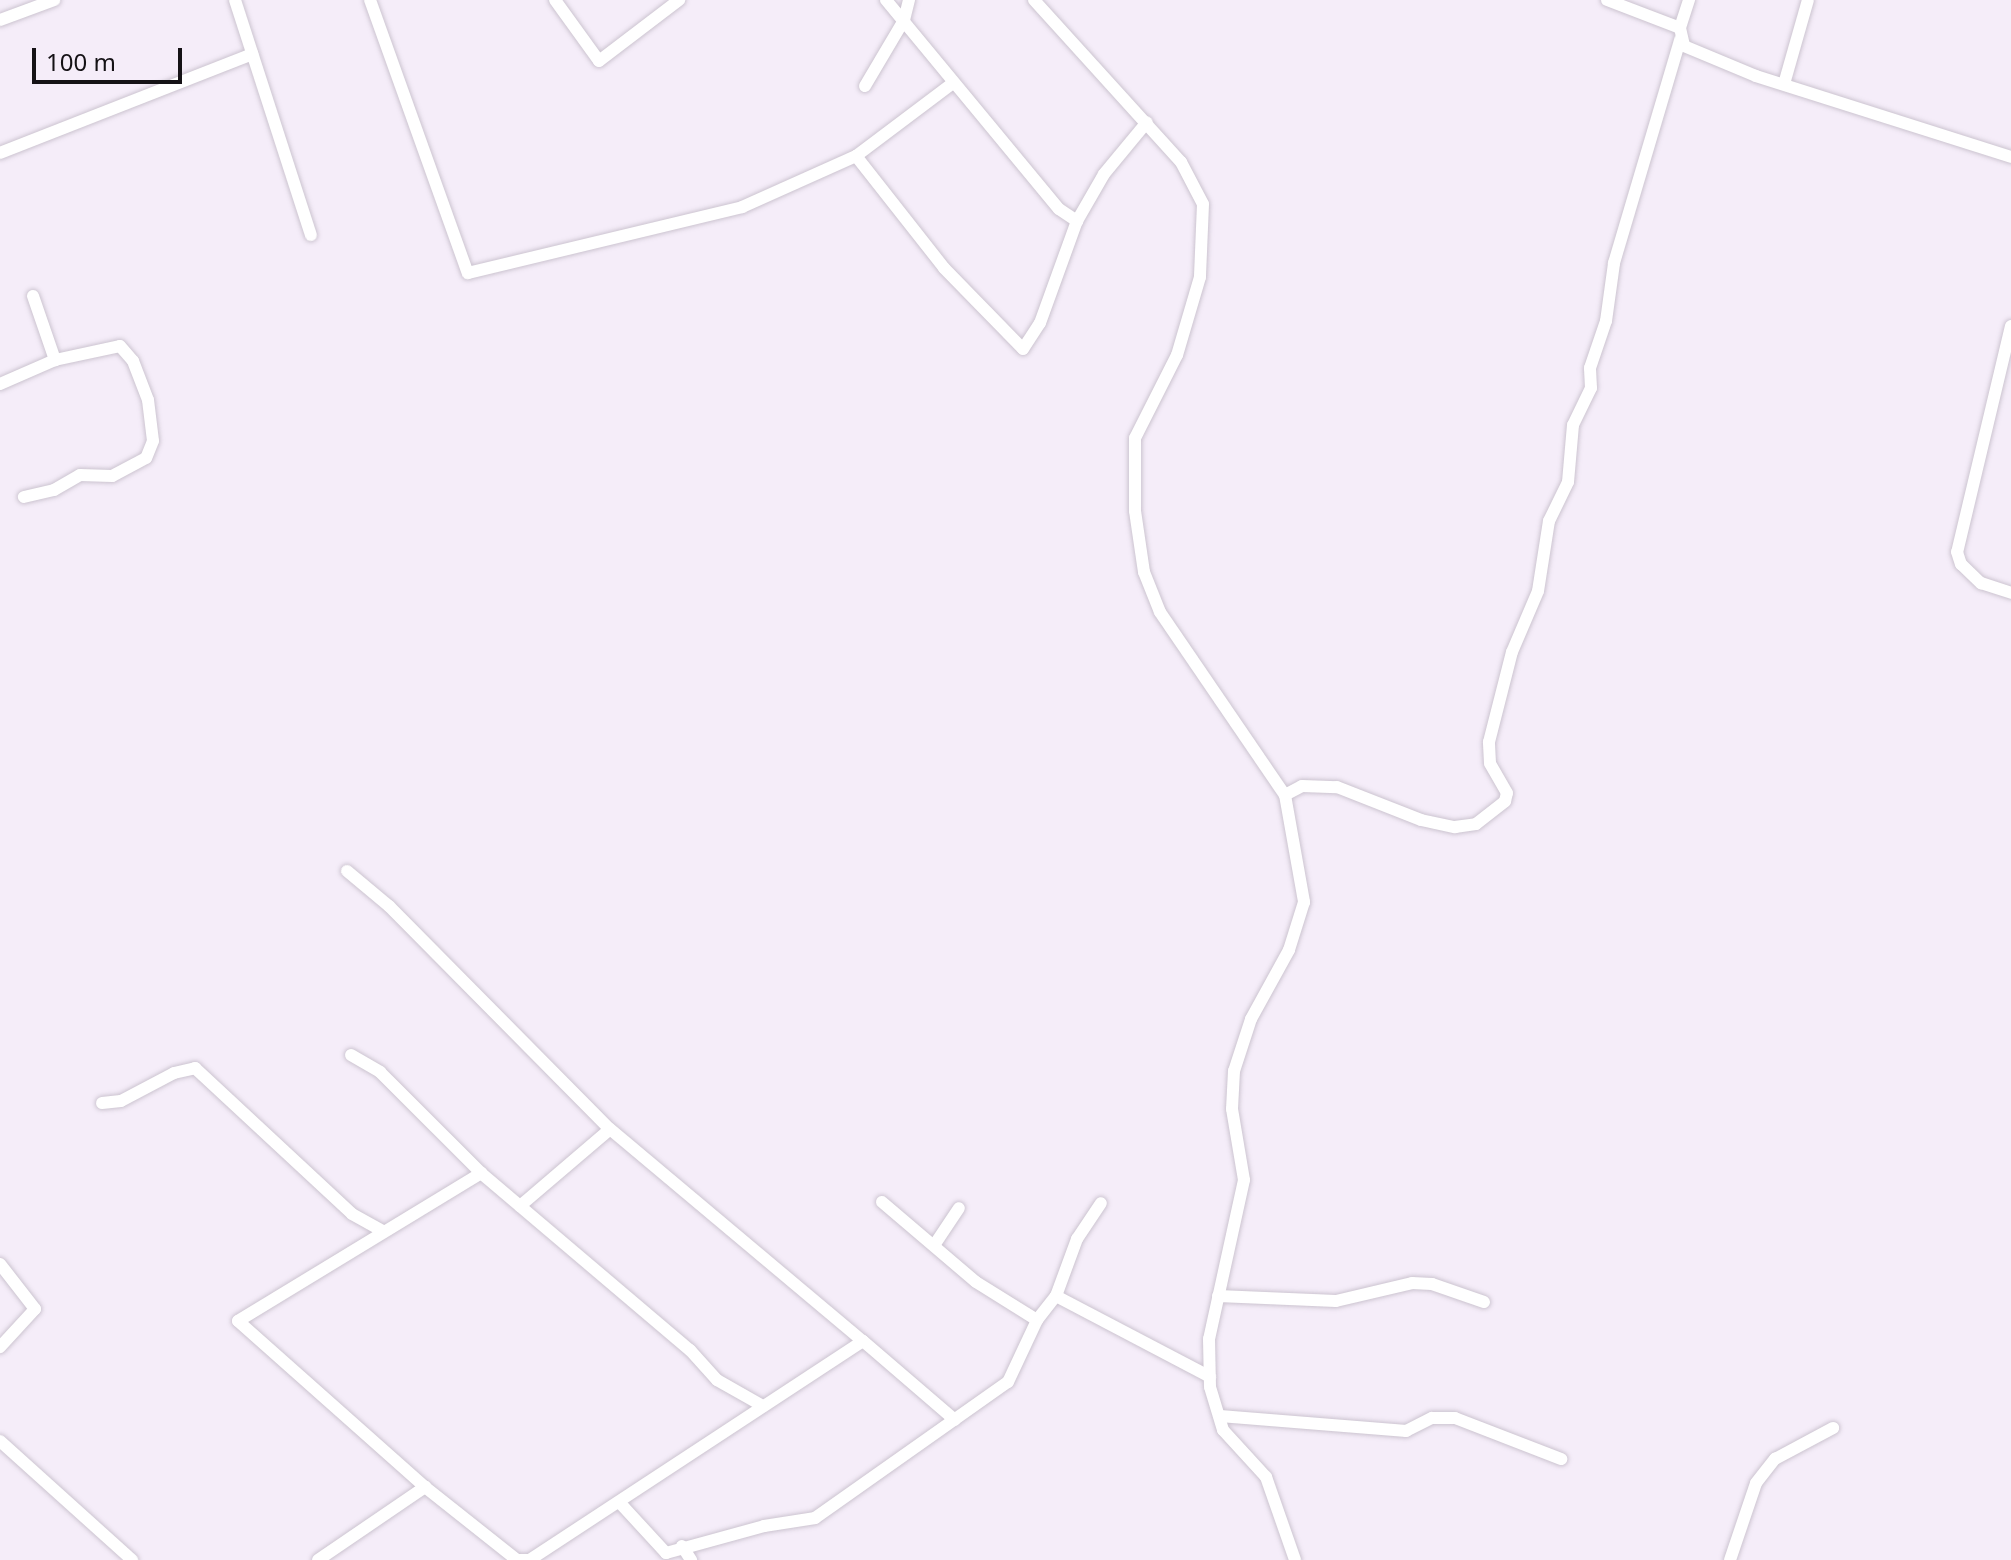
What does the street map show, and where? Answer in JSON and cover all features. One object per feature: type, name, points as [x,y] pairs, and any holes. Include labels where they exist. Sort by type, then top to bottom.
[{"type":"street","points":[[0,20],[54,0]]},
{"type":"street","points":[[235,0],[289,180],[311,235]]},
{"type":"street","points":[[370,0],[468,273],[742,207],[856,156],[953,83]]},
{"type":"street","points":[[555,0],[599,61],[679,0]]},
{"type":"street","points":[[886,0],[1059,209],[1077,221]]},
{"type":"street","points":[[865,86],[904,20],[909,0]]},
{"type":"street","points":[[1034,0],[1147,122],[1194,181],[1203,204],[1204,253],[1177,355],[1135,438],[1135,511],[1144,572],[1180,646],[1285,795],[1304,902],[1289,950],[1251,1019],[1234,1071],[1231,1100],[1244,1180],[1232,1251],[1209,1339],[1210,1377],[1223,1430],[1266,1477],[1295,1560]]},
{"type":"street","points":[[1607,0],[1784,84],[2011,157]]},
{"type":"street","points":[[1285,795],[1302,786],[1337,787],[1421,820],[1455,827],[1476,824],[1505,801],[1507,793],[1490,763],[1489,742],[1512,652],[1538,591],[1549,521],[1568,482],[1573,425],[1591,388],[1590,368],[1606,321],[1614,263],[1689,0]]},
{"type":"street","points":[[1784,84],[1808,0]]},
{"type":"street","points":[[0,153],[252,54]]},
{"type":"street","points":[[856,156],[944,268],[1023,349],[1040,323],[1077,221],[1104,174],[1147,122]]},
{"type":"street","points":[[33,296],[55,360]]},
{"type":"street","points":[[2011,326],[1957,552],[1961,564],[1981,583],[2011,593]]},
{"type":"street","points":[[0,384],[55,360],[120,346],[133,361],[148,400],[153,441],[146,458],[112,476],[80,475],[24,497]]},
{"type":"street","points":[[347,871],[389,906],[610,1129],[955,1420]]},
{"type":"street","points":[[351,1055],[380,1072],[481,1173],[690,1350],[717,1380],[763,1406]]},
{"type":"street","points":[[102,1103],[121,1101],[174,1073],[195,1068],[352,1214],[381,1230]]},
{"type":"street","points":[[520,1206],[610,1129]]},
{"type":"street","points":[[481,1173],[381,1230],[238,1321],[425,1487],[517,1560],[530,1560],[863,1341]]},
{"type":"street","points":[[882,1202],[976,1282],[1037,1320]]},
{"type":"street","points":[[620,1503],[666,1553],[682,1546],[815,1518],[1008,1382],[1037,1320],[1056,1296],[1077,1239],[1101,1203]]},
{"type":"street","points":[[935,1244],[959,1208]]},
{"type":"street","points":[[0,1264],[35,1309],[0,1347]]},
{"type":"street","points":[[1218,1296],[1336,1301],[1412,1283],[1432,1284],[1484,1302]]},
{"type":"street","points":[[1056,1296],[1210,1377]]},
{"type":"street","points":[[1220,1416],[1406,1431],[1432,1418],[1455,1418],[1561,1459]]},
{"type":"street","points":[[1730,1560],[1756,1483],[1775,1459],[1833,1428]]},
{"type":"street","points":[[0,1441],[132,1560]]},
{"type":"street","points":[[318,1560],[425,1487]]},
{"type":"street","points":[[682,1546],[691,1560]]}]
